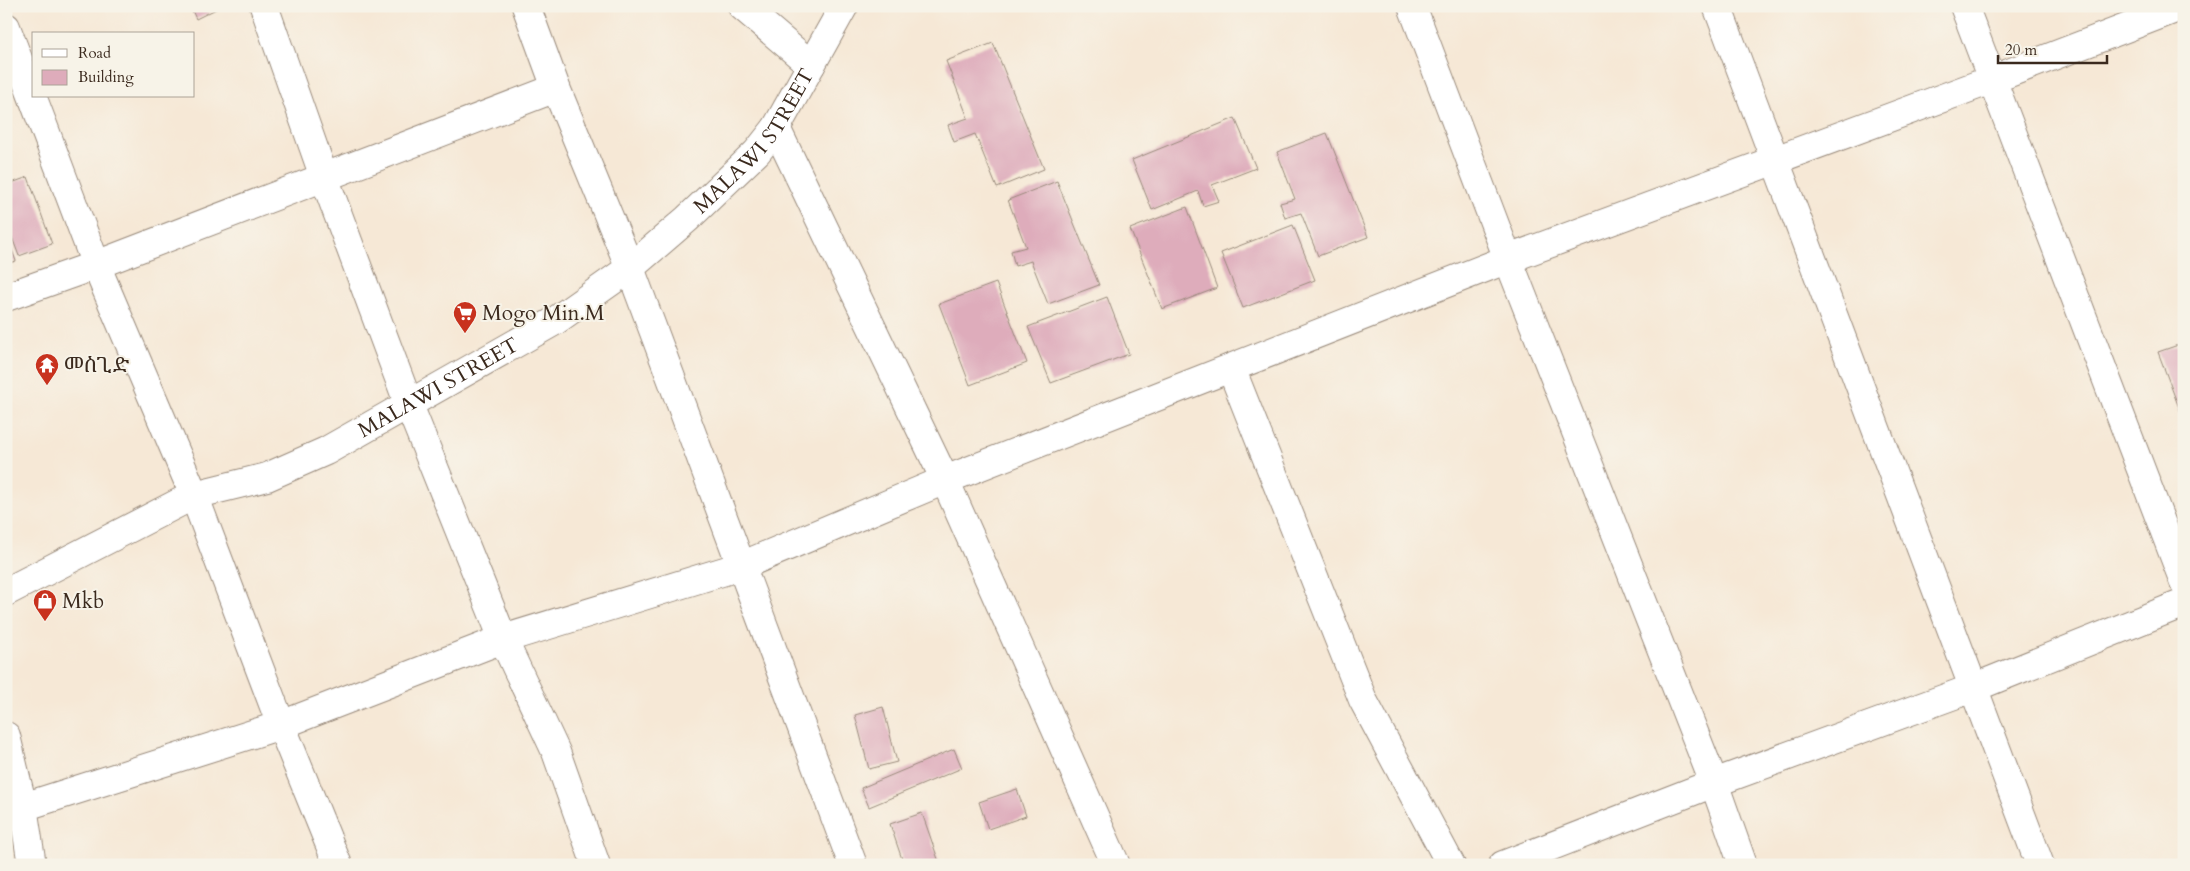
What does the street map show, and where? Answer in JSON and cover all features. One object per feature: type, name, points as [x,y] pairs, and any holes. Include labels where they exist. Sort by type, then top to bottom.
[{"type":"street","points":[[264,6],[324,177],[409,405],[503,639],[556,752],[596,865]]},
{"type":"street","points":[[526,6],[556,88],[630,268],[853,865]]},
{"type":"street","points":[[742,6],[811,65]]},
{"type":"street","name":"MALAWI STREET","points":[[6,592],[194,495],[267,477],[326,451],[555,321],[630,268],[687,219],[738,171],[776,128],[844,6]]},
{"type":"street","points":[[1412,6],[1508,259],[1714,783],[1743,865]]},
{"type":"street","points":[[1717,6],[2040,865]]},
{"type":"street","points":[[1964,6],[2184,582]]},
{"type":"street","points":[[23,807],[281,724],[503,639],[741,566],[945,480],[1508,259],[1991,80],[2183,6]]},
{"type":"street","points":[[6,27],[32,96]]},
{"type":"street","points":[[6,296],[96,265],[556,88]]},
{"type":"street","points":[[33,98],[96,265],[194,495],[281,724],[338,865]]},
{"type":"street","points":[[776,128],[945,480],[1116,865]]},
{"type":"street","points":[[1231,368],[1362,700],[1450,865]]},
{"type":"street","points":[[1503,865],[1714,783],[1973,688],[2184,603]]},
{"type":"street","points":[[6,736],[23,807],[32,865]]},
{"type":"building","points":[[190,6],[222,6],[196,19]]},
{"type":"building","points":[[993,43],[1044,169],[997,188],[975,134],[954,142],[948,125],[968,118],[946,61]]},
{"type":"building","points":[[1235,118],[1256,168],[1212,185],[1219,201],[1203,206],[1198,191],[1152,210],[1132,160]]},
{"type":"building","points":[[1327,133],[1368,237],[1318,256],[1301,213],[1285,218],[1280,203],[1295,199],[1277,152]]},
{"type":"building","points":[[28,177],[52,244],[19,256],[6,221],[6,185]]},
{"type":"building","points":[[1057,181],[1099,285],[1048,304],[1031,261],[1015,266],[1011,251],[1026,247],[1008,200]]},
{"type":"building","points":[[1187,207],[1217,288],[1162,309],[1130,229]]},
{"type":"building","points":[[1293,225],[1315,280],[1243,308],[1221,253]]},
{"type":"building","points":[[6,234],[16,261],[6,264]]},
{"type":"building","points":[[996,283],[1027,363],[970,385],[939,304]]},
{"type":"building","points":[[1107,297],[1129,354],[1051,383],[1028,327]]},
{"type":"building","points":[[2184,343],[2184,421],[2158,352]]},
{"type":"building","points":[[883,707],[897,762],[869,769],[855,715]]},
{"type":"building","points":[[954,749],[962,768],[869,807],[861,788]]},
{"type":"building","points":[[1017,789],[1026,816],[988,829],[979,802]]},
{"type":"building","points":[[922,813],[940,865],[904,865],[890,824]]},
{"type":"place","name":"Mogo Min.M","points":[[465,334]]},
{"type":"place","name":"መስጊድ","points":[[47,386]]},
{"type":"place","name":"Mkb","points":[[45,622]]}]
